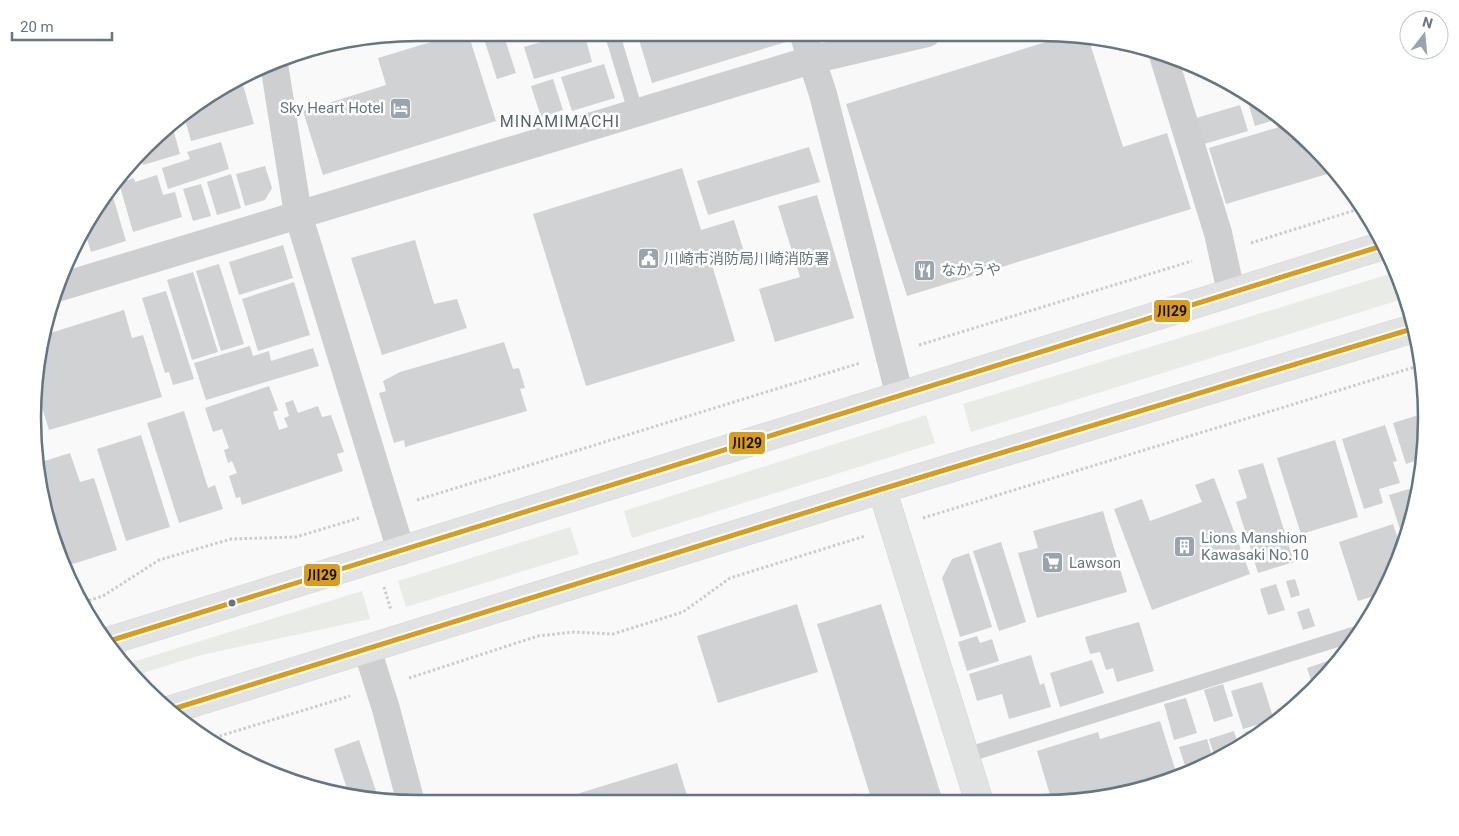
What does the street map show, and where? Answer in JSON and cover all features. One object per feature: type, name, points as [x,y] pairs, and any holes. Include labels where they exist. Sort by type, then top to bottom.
[{"type":"main road","points":[[114,640],[899,393],[1377,247]]},
{"type":"main road","points":[[178,708],[882,489],[1408,330]]},
{"type":"main road","points":[[882,489],[977,795]]},
{"type":"street","points":[[805,41],[823,94],[899,393]]},
{"type":"street","points":[[66,285],[811,60],[892,41]]},
{"type":"street","points":[[1165,62],[1222,252],[1231,292]]},
{"type":"street","points":[[275,70],[298,214],[388,509],[388,555]]},
{"type":"street","points":[[367,648],[409,795]]},
{"type":"lane","points":[[614,41],[636,113]]},
{"type":"lane","points":[[964,756],[1348,636]]},
{"type":"path","points":[[89,600],[103,596],[159,560],[231,538],[296,537],[1355,210]]},
{"type":"path","points":[[218,737],[538,636],[574,632],[613,634],[683,612],[730,578],[1415,367]]},
{"type":"path","points":[[388,555],[400,638],[412,677]]},
{"type":"shaded area","points":[[1389,274],[1399,300],[971,432],[963,404]]},
{"type":"shaded area","points":[[926,415],[935,443],[632,538],[624,511]]},
{"type":"shaded area","points":[[570,527],[579,554],[406,607],[398,581]]},
{"type":"shaded area","points":[[362,591],[370,619],[201,655],[142,673],[132,662]]},
{"type":"building","points":[[434,41],[471,41],[496,121],[323,175],[303,111],[386,85],[378,58]]},
{"type":"building","points":[[485,41],[506,41],[516,73],[497,79]]},
{"type":"building","points":[[544,41],[586,41],[592,62],[534,79],[524,47]]},
{"type":"building","points":[[639,41],[786,42],[652,83]]},
{"type":"building","points":[[1048,41],[1090,44],[1123,147],[1167,133],[1191,209],[907,296],[846,104]]},
{"type":"building","points":[[604,64],[615,98],[572,111],[561,77]]},
{"type":"building","points":[[553,79],[563,110],[541,117],[531,86]]},
{"type":"building","points":[[243,85],[254,124],[191,141],[186,122]]},
{"type":"building","points":[[1249,104],[1272,121],[1255,126]]},
{"type":"building","points":[[1240,105],[1248,131],[1201,145],[1193,119]]},
{"type":"building","points":[[1279,127],[1327,174],[1226,204],[1209,148]]},
{"type":"building","points":[[174,132],[180,154],[143,165],[142,162]]},
{"type":"building","points":[[221,142],[229,169],[168,189],[162,168],[190,159],[187,152]]},
{"type":"building","points":[[809,147],[820,182],[708,215],[697,181]]},
{"type":"building","points":[[265,166],[272,188],[265,200],[245,206],[236,174]]},
{"type":"building","points":[[682,168],[701,230],[734,220],[745,255],[712,265],[735,341],[586,386],[533,214]]},
{"type":"building","points":[[231,174],[241,208],[217,215],[207,182]]},
{"type":"building","points":[[157,175],[163,195],[175,192],[182,217],[133,232],[120,187],[126,181],[134,178],[135,182]]},
{"type":"building","points":[[201,184],[211,216],[193,221],[183,189]]},
{"type":"building","points":[[817,195],[854,318],[775,342],[759,289],[800,277],[778,206]]},
{"type":"building","points":[[113,197],[126,241],[91,252],[87,239]]},
{"type":"building","points":[[415,240],[434,304],[457,299],[467,328],[382,355],[351,258]]},
{"type":"building","points":[[283,245],[293,278],[239,295],[229,262]]},
{"type":"building","points":[[219,264],[244,344],[221,351],[196,271]]},
{"type":"building","points":[[193,272],[218,352],[192,360],[167,280]]},
{"type":"building","points":[[294,282],[310,335],[258,351],[242,299]]},
{"type":"building","points":[[166,291],[194,379],[173,385],[169,372],[165,373],[142,298]]},
{"type":"building","points":[[124,310],[132,338],[143,335],[162,397],[49,430],[42,405],[44,369],[51,333]]},
{"type":"building","points":[[504,342],[513,369],[519,368],[525,388],[520,389],[527,411],[405,447],[404,440],[394,443],[379,393],[386,391],[383,381],[400,372]]},
{"type":"building","points":[[250,346],[253,356],[269,351],[271,361],[313,348],[319,366],[206,400],[194,363]]},
{"type":"building","points":[[269,386],[278,410],[273,412],[279,430],[288,427],[284,418],[289,416],[285,403],[293,400],[298,413],[318,406],[322,417],[331,415],[344,452],[337,454],[343,471],[242,505],[240,497],[236,498],[229,476],[237,473],[232,461],[228,463],[224,450],[229,448],[222,429],[213,432],[205,408]]},
{"type":"building","points":[[184,411],[208,488],[215,485],[223,509],[179,523],[147,423]]},
{"type":"building","points":[[1418,415],[1416,461],[1406,464],[1393,423]]},
{"type":"building","points":[[1385,425],[1397,461],[1393,462],[1400,483],[1379,489],[1383,503],[1364,509],[1342,439]]},
{"type":"building","points":[[141,435],[170,527],[126,541],[97,449]]},
{"type":"building","points":[[1335,440],[1358,517],[1301,534],[1277,458]]},
{"type":"building","points":[[70,453],[80,482],[94,478],[117,550],[71,564],[54,516],[44,461]]},
{"type":"building","points":[[1263,463],[1294,562],[1258,573],[1236,502],[1247,498],[1238,470]]},
{"type":"building","name":"Lions Manshion Kawasaki No.10","points":[[1214,478],[1250,574],[1152,610],[1114,509],[1142,499],[1150,521],[1202,502],[1195,485]]},
{"type":"building","points":[[1412,488],[1400,531],[1389,495]]},
{"type":"building","points":[[1103,511],[1127,592],[1037,618],[1018,553],[1038,548],[1033,531]]},
{"type":"building","points":[[1393,524],[1398,539],[1373,596],[1358,601],[1339,542]]},
{"type":"building","points":[[1001,542],[1026,622],[999,631],[973,551]]},
{"type":"building","points":[[969,553],[992,627],[960,637],[942,578],[952,559]]},
{"type":"building","points":[[1295,579],[1300,595],[1291,598],[1286,581]]},
{"type":"building","points":[[1276,584],[1285,610],[1268,615],[1260,589]]},
{"type":"building","points":[[797,604],[818,672],[718,703],[697,636]]},
{"type":"building","points":[[881,604],[941,795],[870,795],[817,624]]},
{"type":"building","points":[[1309,608],[1315,626],[1303,630],[1297,612]]},
{"type":"building","points":[[1139,622],[1154,671],[1117,682],[1113,668],[1106,670],[1100,652],[1090,654],[1085,637]]},
{"type":"building","points":[[977,636],[980,643],[992,639],[999,661],[967,671],[958,642]]},
{"type":"building","points":[[1031,655],[1040,685],[1044,683],[1051,707],[1009,719],[1002,694],[977,701],[969,674]]},
{"type":"building","points":[[1092,660],[1104,693],[1060,707],[1050,673]]},
{"type":"building","points":[[1329,661],[1311,680],[1307,668]]},
{"type":"building","points":[[1262,682],[1272,715],[1260,724],[1243,729],[1231,691]]},
{"type":"building","points":[[1223,684],[1233,716],[1214,722],[1204,690]]},
{"type":"building","points":[[1186,698],[1197,733],[1174,740],[1164,704]]},
{"type":"building","points":[[1160,721],[1175,770],[1115,788],[1050,795],[1037,751],[1098,732],[1100,739]]},
{"type":"building","points":[[1234,731],[1237,739],[1213,753],[1209,739]]},
{"type":"building","points":[[1207,739],[1212,754],[1185,766],[1179,747]]},
{"type":"building","points":[[359,740],[377,793],[347,788],[334,749]]},
{"type":"building","points":[[677,763],[687,795],[574,795]]},
{"type":"transit line","name":"川29","points":[[114,640],[1377,247]]},
{"type":"transit line","name":"川29","points":[[178,708],[882,489],[1408,330]]},
{"type":"place","name":"Sky Heart Hotel","points":[[400,108]]},
{"type":"place","name":"川崎市消防局川崎消防署","points":[[648,259]]},
{"type":"place","name":"なかうや","points":[[925,270]]},
{"type":"place","name":"Lions Manshion Kawasaki No.10","points":[[1185,547]]},
{"type":"place","name":"Lawson","points":[[1053,563]]},
{"type":"district","name":"MINAMIMACHI","points":[[560,121]]}]
